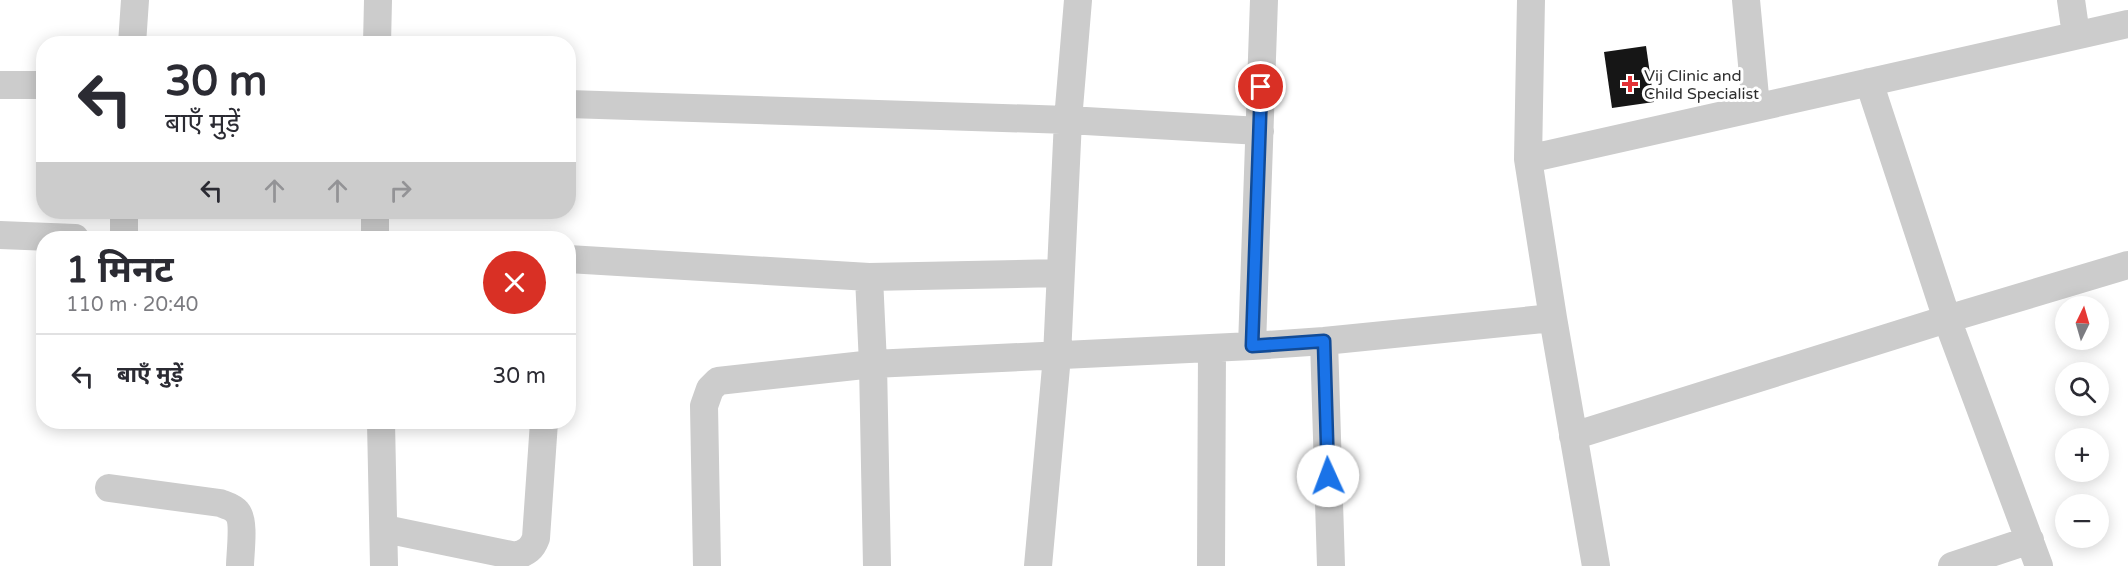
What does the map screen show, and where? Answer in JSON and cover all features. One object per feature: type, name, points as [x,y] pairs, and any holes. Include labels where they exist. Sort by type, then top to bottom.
[{"type":"street","points":[[133,36],[135,0]]},
{"type":"street","points":[[376,36],[378,0]]},
{"type":"street","points":[[1038,566],[1057,356],[1068,120],[1078,0]]},
{"type":"street","points":[[1252,346],[1264,0]]},
{"type":"street","points":[[1531,0],[1528,159],[1596,566]]},
{"type":"street","points":[[1746,0],[1756,107]]},
{"type":"street","points":[[2071,0],[2076,35]]},
{"type":"street","points":[[1528,159],[2128,24]]},
{"type":"street","points":[[1869,82],[1947,319],[2034,553],[1952,566]]},
{"type":"street","points":[[0,85],[36,86]]},
{"type":"street","points":[[576,104],[1068,120],[1260,131]]},
{"type":"street","points":[[0,235],[36,236]]},
{"type":"street","points":[[576,260],[869,278],[1060,273]]},
{"type":"street","points":[[1573,436],[1947,319],[2128,266]]},
{"type":"street","points":[[869,278],[877,566]]},
{"type":"street","points":[[707,566],[705,406],[710,389],[718,381],[873,364],[1324,341],[1553,318]]},
{"type":"street","points":[[1324,341],[1331,566]]},
{"type":"street","points":[[1211,566],[1212,348]]},
{"type":"street","points":[[381,429],[384,566]]},
{"type":"street","points":[[385,529],[516,556],[525,553],[532,548],[536,538],[544,429]]},
{"type":"street","points":[[109,488],[220,503],[231,507],[238,512],[242,521],[240,566]]},
{"type":"building","points":[[1646,46],[1654,102],[1612,108],[1604,52]]},
{"type":"place","name":"Vij Clinic and Child Specialist","points":[[1630,84]]},
{"type":"route","points":[[1261,87],[1252,346],[1324,341],[1328,476]]}]
